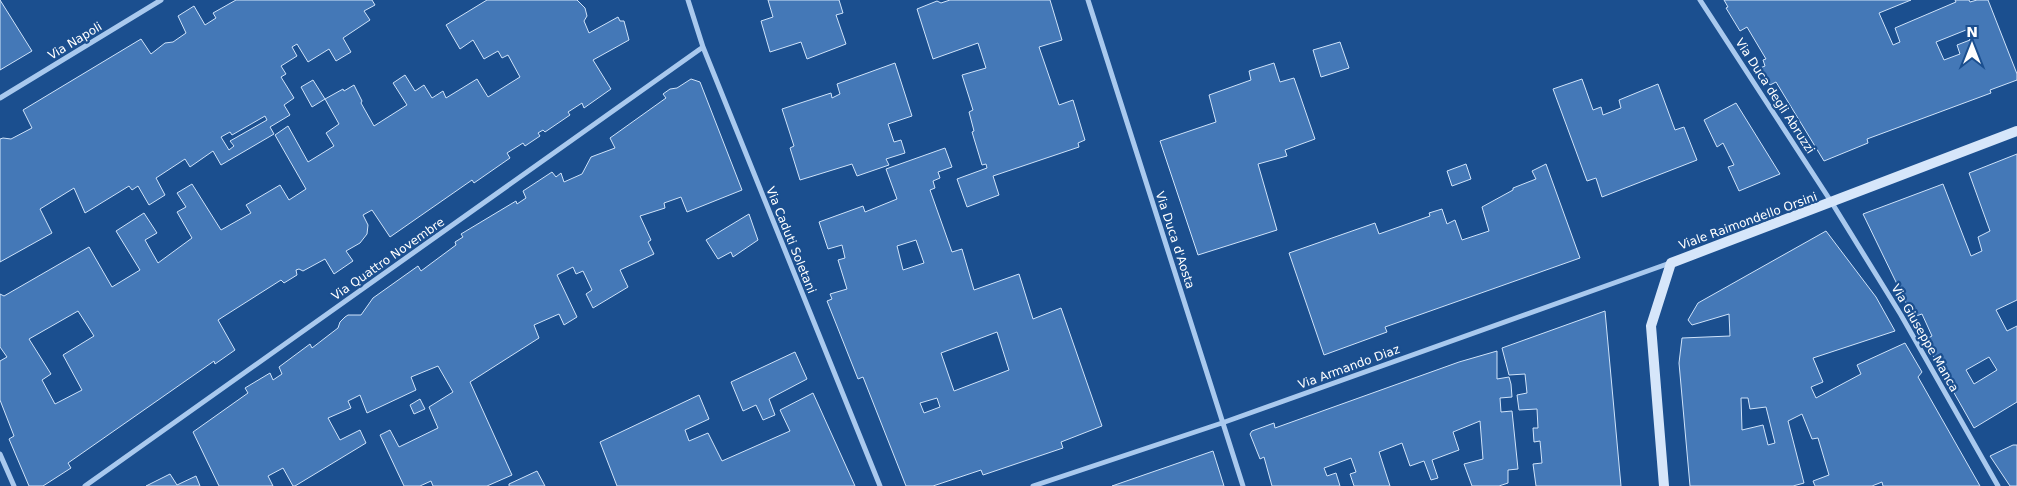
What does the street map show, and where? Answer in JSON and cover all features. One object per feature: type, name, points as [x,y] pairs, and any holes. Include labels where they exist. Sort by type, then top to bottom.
[{"type":"street","name":"Via Napoli","points":[[0,98],[161,0]]},
{"type":"street","name":"Via Caduti Soletani","points":[[688,0],[703,47],[880,486]]},
{"type":"street","name":"Via Duca d'Aosta","points":[[1088,0],[1243,486]]},
{"type":"street","name":"Via Duca degli Abruzzi","points":[[1700,0],[1832,203]]},
{"type":"street","name":"Via Quattro Novembre","points":[[85,486],[703,47]]},
{"type":"street","name":"Viale Raimondello Orsini","points":[[1664,486],[1651,326],[1671,263],[2017,131]]},
{"type":"street","name":"Via Giuseppe Manca","points":[[1832,203],[1901,315],[1998,486]]},
{"type":"street","name":"Via Armando Diaz","points":[[1033,486],[1222,422],[1671,263]]},
{"type":"street","points":[[0,454],[14,486]]},
{"type":"building","points":[[0,0],[32,51],[0,70]]},
{"type":"building","points":[[236,0],[372,0],[375,5],[364,11],[370,20],[343,38],[351,52],[336,61],[329,49],[308,62],[297,44],[292,47],[297,56],[281,66],[286,74],[281,77],[294,98],[284,105],[290,115],[270,127],[274,134],[221,165],[213,151],[190,167],[185,159],[156,178],[165,195],[149,205],[138,186],[132,190],[129,186],[85,213],[74,188],[40,209],[52,233],[0,262],[0,139],[11,139],[32,128],[23,110],[141,39],[151,54],[165,43],[173,42],[186,33],[178,16],[194,6],[205,25],[216,18],[213,13]],"holes":[[[265,116],[267,120],[230,141],[234,146],[229,150],[221,137],[230,132],[232,135]]]},
{"type":"building","points":[[487,0],[577,0],[585,8],[587,16],[584,21],[589,33],[618,17],[620,21],[624,21],[629,40],[593,60],[611,89],[584,108],[582,103],[568,112],[570,115],[545,132],[543,130],[538,133],[540,136],[525,146],[523,143],[507,153],[510,158],[474,183],[472,180],[390,237],[372,210],[363,215],[368,225],[367,234],[360,243],[346,251],[353,261],[334,274],[325,259],[303,271],[296,270],[297,275],[284,283],[281,280],[218,320],[235,350],[215,364],[214,361],[68,463],[71,468],[43,486],[29,486],[9,439],[14,436],[0,400],[0,361],[7,357],[0,347],[0,294],[4,296],[89,247],[112,287],[140,270],[116,231],[144,213],[157,233],[145,240],[158,263],[192,238],[177,212],[186,207],[177,193],[192,184],[221,230],[251,213],[246,205],[280,185],[289,200],[306,189],[275,135],[288,126],[308,162],[334,146],[326,133],[339,124],[325,99],[343,89],[344,91],[354,85],[362,101],[361,103],[374,126],[407,105],[393,83],[405,75],[415,91],[424,85],[432,98],[443,91],[446,98],[477,79],[488,97],[520,77],[508,55],[502,58],[498,51],[484,59],[473,40],[460,49],[446,25]],"holes":[[[78,311],[94,336],[63,355],[82,390],[55,404],[42,380],[51,374],[29,339]]]},
{"type":"building","points":[[768,0],[839,0],[843,13],[836,15],[846,44],[807,59],[801,42],[770,52],[761,21],[773,17]]},
{"type":"building","points":[[950,0],[1050,0],[1062,40],[1039,47],[1059,105],[1073,100],[1085,140],[1078,143],[1079,147],[993,176],[999,195],[967,207],[957,179],[987,168],[986,164],[982,165],[972,132],[974,131],[969,112],[973,110],[962,75],[986,68],[978,43],[933,59],[917,9],[937,1],[941,3]]},
{"type":"building","points":[[1724,0],[1911,0],[1879,13],[1893,45],[1900,42],[1895,28],[1956,2],[1955,0],[1969,0],[1970,2],[1988,0],[2017,74],[2017,80],[1990,90],[1991,93],[1867,139],[1868,143],[1824,161],[1776,82],[1770,85],[1760,68],[1765,66],[1763,60],[1766,59],[1747,27],[1740,31],[1726,8],[1728,7]],"holes":[[[1966,30],[1970,40],[1957,45],[1960,54],[1944,60],[1936,42]]]},
{"type":"building","points":[[1340,42],[1349,68],[1321,77],[1313,50]]},
{"type":"building","points":[[895,63],[912,116],[888,124],[894,142],[901,140],[905,153],[886,159],[889,165],[857,176],[852,164],[800,180],[790,148],[794,146],[782,109],[831,93],[832,98],[840,94],[837,84]]},
{"type":"building","points":[[1274,63],[1280,82],[1294,78],[1315,139],[1285,150],[1287,156],[1258,164],[1277,230],[1198,255],[1160,141],[1216,122],[1209,95],[1251,80],[1249,71]]},
{"type":"building","points":[[691,79],[700,82],[742,190],[687,212],[681,197],[664,203],[665,208],[640,216],[651,240],[648,242],[654,254],[620,270],[628,287],[593,308],[586,294],[592,290],[583,271],[576,274],[573,267],[557,275],[577,317],[564,325],[559,314],[534,325],[539,338],[470,382],[512,475],[487,486],[433,486],[431,481],[420,486],[404,486],[380,435],[390,430],[399,447],[438,428],[429,407],[453,392],[438,366],[411,377],[416,390],[367,413],[360,395],[348,401],[351,408],[328,418],[340,440],[360,430],[366,443],[295,486],[293,486],[283,468],[268,476],[273,486],[219,486],[193,432],[248,393],[245,388],[270,373],[273,380],[282,374],[279,367],[310,344],[312,348],[338,328],[340,322],[348,315],[361,315],[373,298],[418,266],[421,271],[456,245],[455,242],[463,237],[461,234],[516,201],[517,204],[526,198],[523,191],[552,172],[556,177],[561,173],[564,182],[582,174],[591,157],[615,148],[610,138],[666,98],[663,94]]},
{"type":"building","points":[[1582,79],[1593,110],[1601,107],[1603,115],[1621,108],[1619,100],[1658,84],[1675,130],[1684,127],[1697,160],[1602,197],[1596,178],[1587,181],[1553,89]]},
{"type":"building","points":[[313,80],[325,99],[312,107],[301,87]]},
{"type":"building","points":[[1736,103],[1780,174],[1739,191],[1728,167],[1734,165],[1723,143],[1717,147],[1704,120]]},
{"type":"building","points":[[945,148],[952,167],[938,172],[940,178],[933,181],[935,188],[930,190],[952,252],[962,249],[974,290],[1019,274],[1033,319],[1061,308],[1102,426],[1061,442],[1063,448],[983,475],[981,470],[933,486],[906,486],[863,377],[858,379],[827,301],[832,299],[830,294],[847,289],[838,260],[845,258],[842,245],[828,249],[819,222],[863,206],[865,212],[897,199],[886,169]],"holes":[[[916,240],[924,263],[903,270],[897,246]],[[997,332],[1009,370],[954,391],[941,353]],[[937,398],[940,407],[924,413],[920,403]]]},
{"type":"building","points":[[2017,154],[2017,300],[1996,310],[2007,331],[2017,326],[2017,402],[1974,428],[1924,340],[1932,336],[1922,314],[1913,317],[1863,214],[1943,184],[1971,256],[1982,251],[1978,237],[1990,231],[1969,173]],"holes":[[[1989,357],[1997,370],[1974,384],[1966,370]]]},
{"type":"building","points":[[1466,164],[1471,179],[1452,186],[1447,171]]},
{"type":"building","points":[[1546,164],[1580,258],[1385,327],[1387,332],[1324,355],[1289,253],[1375,223],[1379,234],[1430,216],[1429,213],[1442,209],[1447,224],[1455,220],[1462,240],[1489,231],[1482,207],[1513,190],[1513,188],[1536,179],[1532,171]]},
{"type":"building","points":[[749,214],[758,240],[733,257],[731,252],[718,259],[706,240]]},
{"type":"building","points":[[1826,231],[1876,297],[1895,331],[1813,358],[1823,382],[1811,387],[1816,398],[1861,374],[1857,365],[1905,343],[1922,372],[1918,377],[1980,486],[1883,486],[1882,482],[1872,486],[1815,486],[1813,481],[1829,475],[1818,438],[1812,439],[1802,414],[1788,421],[1804,483],[1793,486],[1690,486],[1679,363],[1682,338],[1730,336],[1729,314],[1692,325],[1688,320],[1698,303]],"holes":[[[1741,398],[1748,398],[1750,409],[1766,407],[1775,443],[1768,445],[1763,425],[1742,430]]]},
{"type":"building","points":[[1605,311],[1621,486],[1536,486],[1533,464],[1542,463],[1540,441],[1534,442],[1533,428],[1538,428],[1537,409],[1519,410],[1517,395],[1527,393],[1525,374],[1509,375],[1502,348]]},
{"type":"building","points":[[1497,351],[1497,379],[1509,377],[1511,384],[1512,397],[1500,398],[1501,412],[1512,411],[1518,469],[1508,470],[1508,483],[1499,486],[1472,486],[1464,464],[1483,459],[1480,421],[1453,432],[1459,450],[1432,460],[1438,478],[1431,480],[1424,461],[1410,466],[1402,443],[1379,452],[1390,486],[1354,486],[1350,474],[1356,472],[1351,458],[1324,468],[1327,476],[1336,473],[1340,486],[1272,486],[1264,457],[1260,459],[1250,434],[1252,431],[1274,423],[1275,428],[1459,362]]},
{"type":"building","points":[[795,352],[807,379],[769,399],[775,415],[763,420],[756,405],[743,411],[731,382]]},
{"type":"building","points":[[813,393],[855,486],[617,486],[600,442],[699,395],[709,419],[685,430],[689,441],[708,433],[722,461],[790,431],[780,410]]},
{"type":"building","points":[[420,399],[425,409],[414,414],[410,405]]},
{"type":"building","points":[[2013,445],[2017,445],[2017,486],[2010,486],[1990,456]]},
{"type":"building","points":[[1213,451],[1224,486],[1112,486]]},
{"type":"building","points":[[537,471],[545,486],[509,486],[509,484]]},
{"type":"building","points":[[170,474],[177,485],[196,476],[200,486],[146,486]]}]
